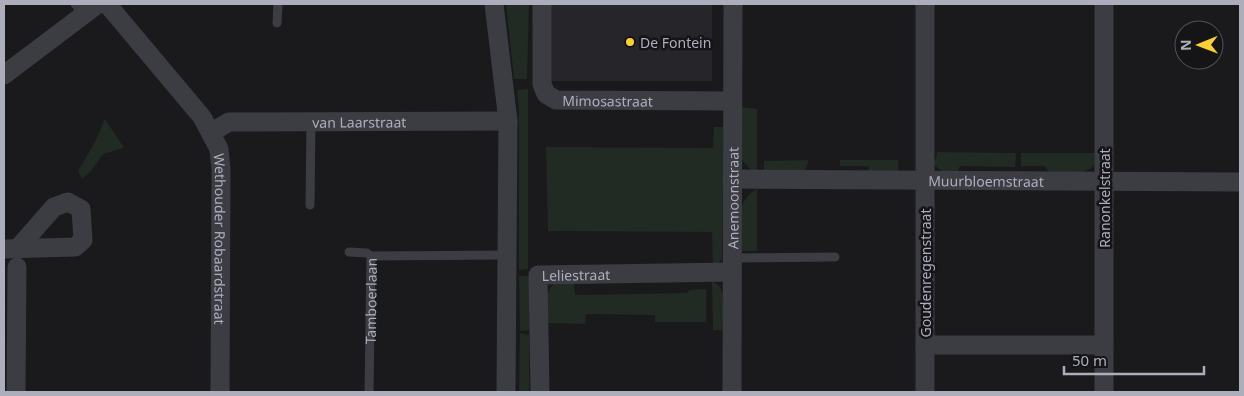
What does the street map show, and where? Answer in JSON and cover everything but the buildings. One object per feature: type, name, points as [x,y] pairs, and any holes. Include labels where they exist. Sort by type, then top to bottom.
[{"type":"street","name":"Wethouder Robaardstraat","points":[[107,4],[202,116],[212,132],[219,149],[221,169],[220,392]]},
{"type":"street","points":[[494,4],[508,121],[506,392]]},
{"type":"street","name":"Mimosastraat","points":[[542,4],[542,84],[546,94],[556,100],[732,101]]},
{"type":"street","name":"Anemoonstraat","points":[[732,392],[733,4]]},
{"type":"street","name":"Goudenregenstraat","points":[[925,4],[925,392]]},
{"type":"street","name":"Ranonkelstraat","points":[[1104,4],[1104,392]]},
{"type":"street","points":[[4,75],[86,7]]},
{"type":"street","name":"van Laarstraat","points":[[212,132],[229,122],[508,121]]},
{"type":"street","name":"Muurbloemstraat","points":[[732,179],[1240,182]]},
{"type":"street","name":"Leliestraat","points":[[540,392],[538,275],[732,265]]},
{"type":"street","points":[[16,392],[10,373],[17,267]]},
{"type":"street","points":[[925,345],[1104,345]]},
{"type":"lane","points":[[277,23],[278,4]]},
{"type":"lane","points":[[310,205],[311,122]]},
{"type":"lane","points":[[348,252],[367,253],[371,256]]},
{"type":"lane","name":"Tamboerlaan","points":[[369,392],[371,256],[508,254]]},
{"type":"lane","points":[[732,265],[835,257]]},
{"type":"shaded area","points":[[506,4],[529,4],[527,79],[514,79]]},
{"type":"shaded area","name":"De Fontein","points":[[548,4],[712,4],[712,81],[548,81]]},
{"type":"shaded area","points":[[528,89],[528,269],[519,270],[519,110],[517,90]]},
{"type":"shaded area","points":[[741,107],[757,109],[757,172],[751,170],[742,160]]},
{"type":"shaded area","points":[[105,119],[124,148],[103,154],[91,171],[82,179],[78,171],[95,142]]},
{"type":"shaded area","points":[[714,127],[724,127],[722,259],[713,269],[712,232],[548,231],[546,147],[713,148]]},
{"type":"shaded area","points":[[937,152],[1016,153],[1015,167],[960,166],[957,173],[949,173],[939,169],[931,160],[936,159]]},
{"type":"shaded area","points":[[1021,153],[1095,153],[1094,157],[1099,157],[1090,169],[1084,172],[1064,173],[1049,172],[1045,166],[1021,166]]},
{"type":"shaded area","points":[[809,160],[804,172],[764,173],[764,161]]},
{"type":"shaded area","points":[[840,160],[898,160],[898,173],[869,172],[869,166],[840,166]]},
{"type":"shaded area","points":[[757,189],[757,251],[741,251],[740,216],[742,208],[745,200]]},
{"type":"shaded area","points":[[519,276],[530,276],[529,330],[520,331]]},
{"type":"shaded area","points":[[558,281],[574,282],[575,295],[688,293],[689,290],[706,289],[706,322],[655,322],[655,315],[586,314],[585,324],[547,323],[547,294]]},
{"type":"shaded area","points":[[712,282],[717,284],[723,295],[722,330],[713,330]]},
{"type":"shaded area","points":[[520,333],[529,335],[529,392],[519,392]]},
{"type":"place","name":"De Fontein","points":[[630,42]]}]
